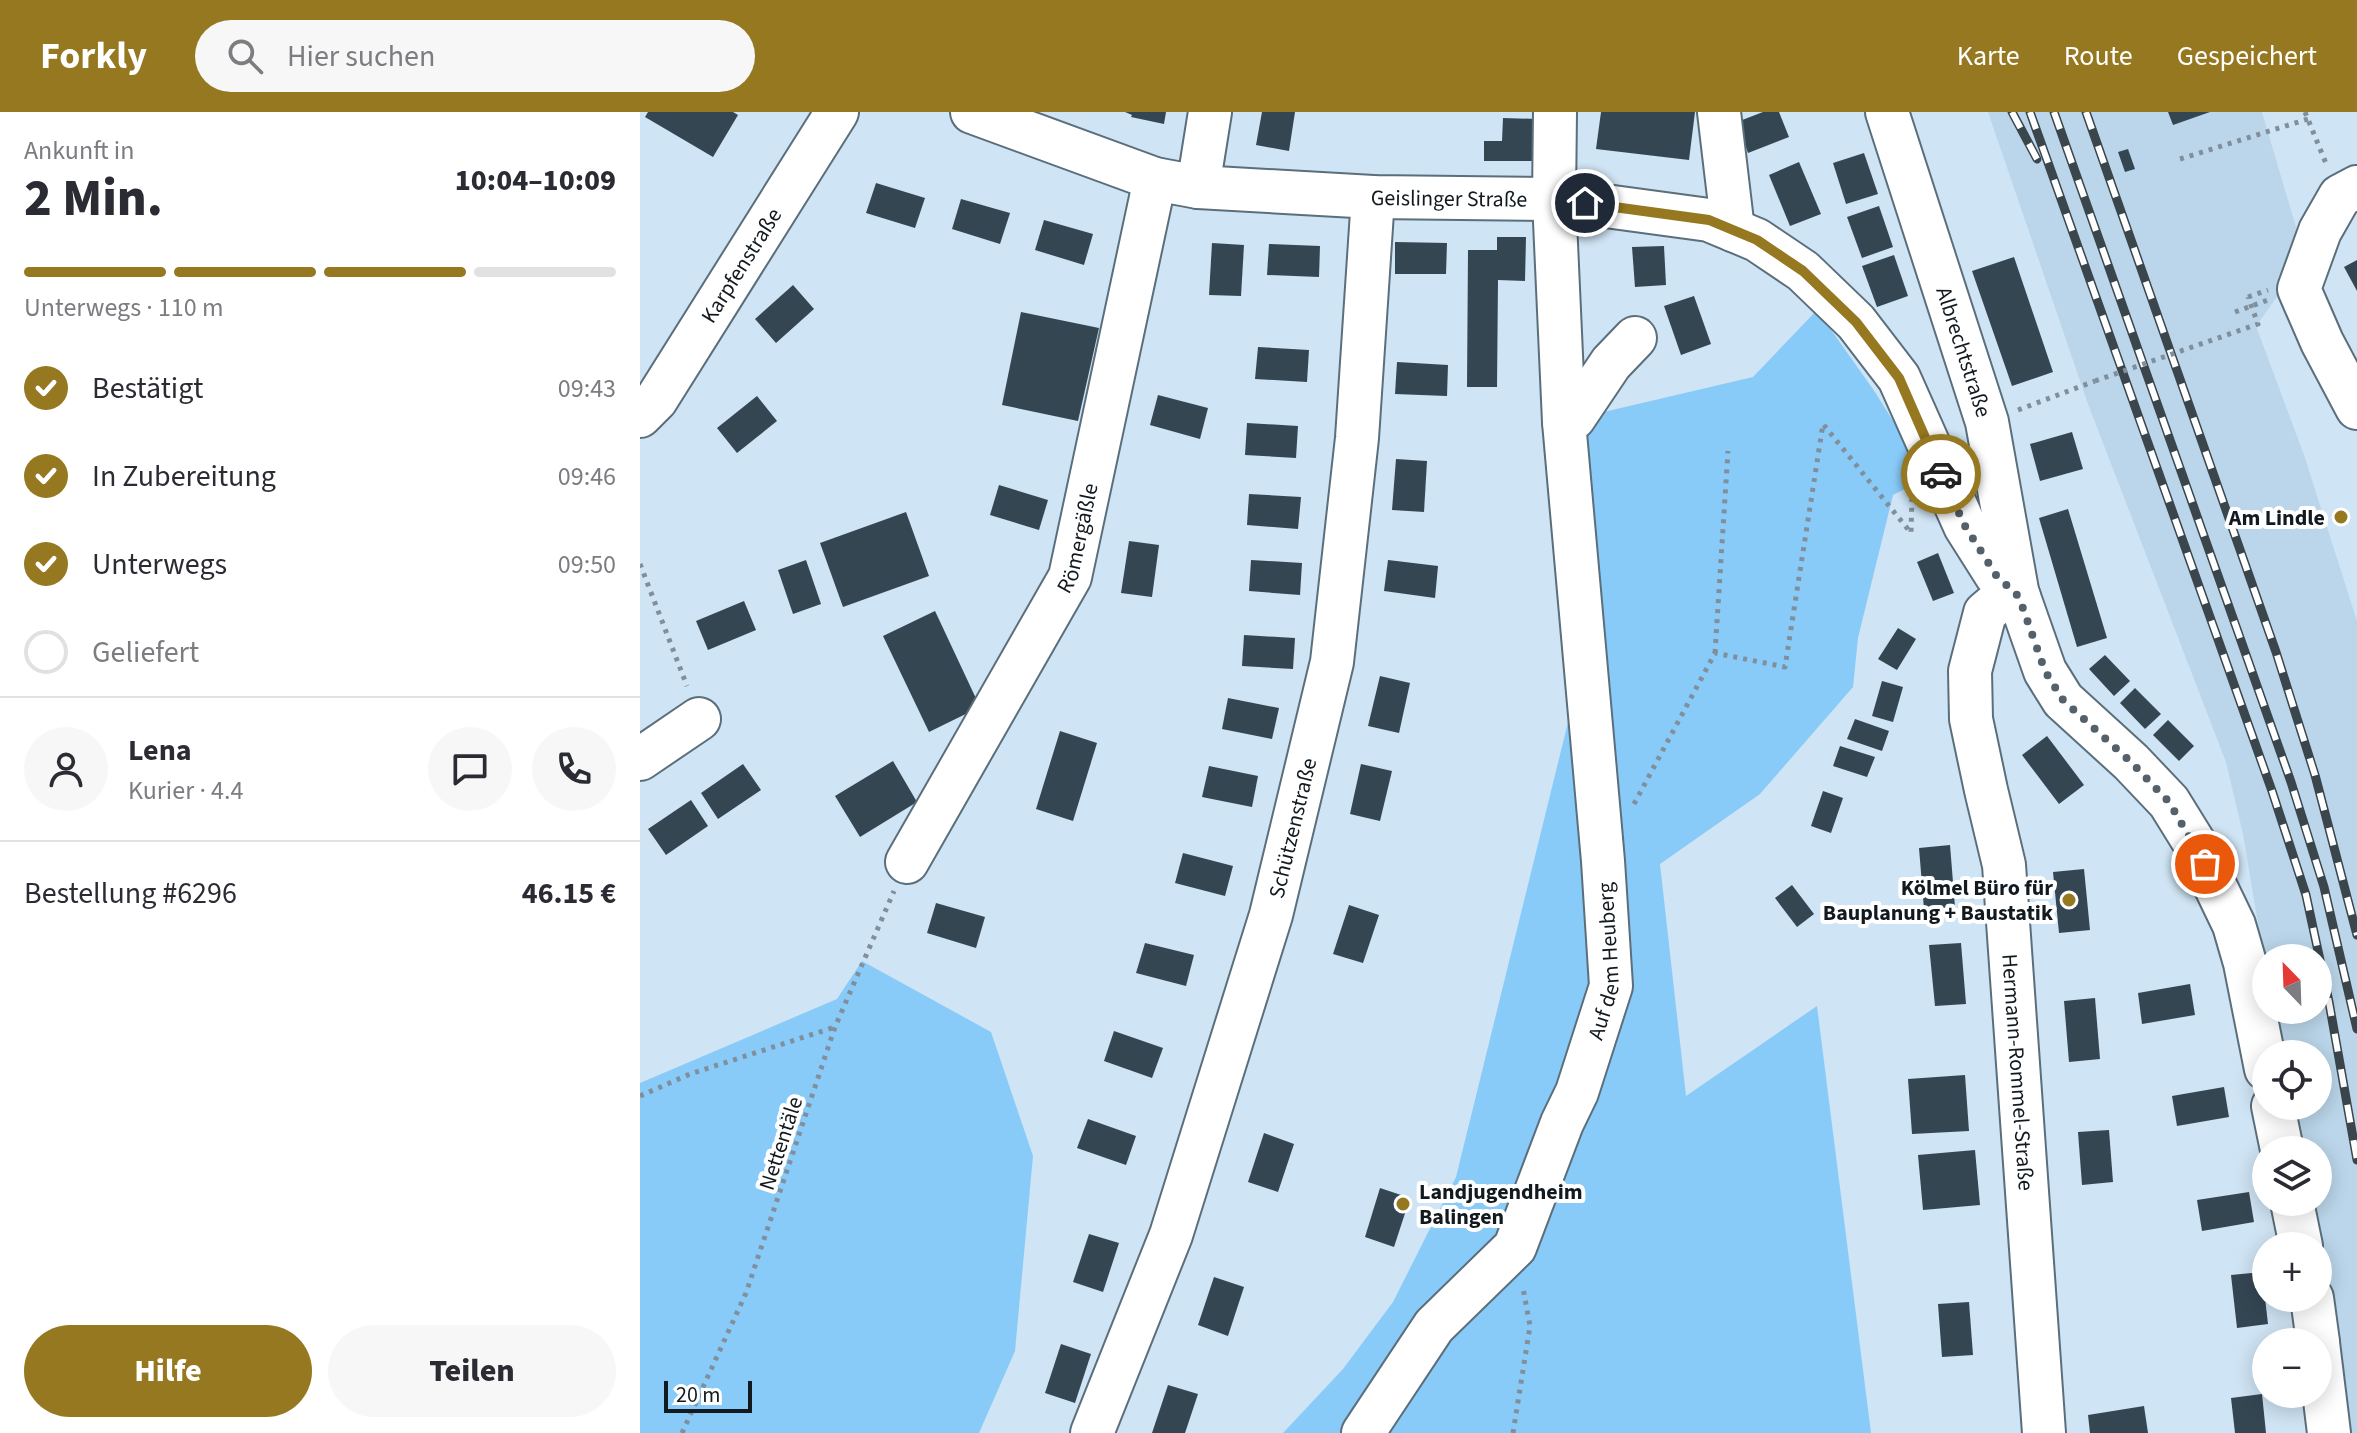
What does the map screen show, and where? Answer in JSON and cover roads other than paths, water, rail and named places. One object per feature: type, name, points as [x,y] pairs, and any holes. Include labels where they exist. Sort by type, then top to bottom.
[{"type":"street","name":"Karpfenstraße","points":[[645,403],[837,112]]},
{"type":"street","name":"Geislinger Straße","points":[[972,112],[1155,179],[1198,187],[1373,197],[1554,199],[1709,220],[1757,240],[1803,271],[1856,322],[1899,378],[1965,526],[1996,575],[2019,597],[2045,671],[2063,700],[2131,762],[2169,802],[2195,844],[2234,925],[2260,1040]]},
{"type":"street","points":[[1198,187],[1210,112]]},
{"type":"street","name":"Auf dem Heuberg","points":[[1363,1433],[1434,1326],[1515,1247],[1562,1123],[1577,1092],[1611,986],[1603,861],[1564,422],[1554,199],[1555,112]]},
{"type":"street","points":[[1719,112],[1733,230]]},
{"type":"street","name":"Albrechtstraße","points":[[1887,112],[1987,422],[2019,597]]},
{"type":"street","name":"Römergäßle","points":[[907,862],[1070,577],[1155,179]]},
{"type":"street","points":[[2348,191],[2320,231],[2299,289],[2322,342],[2357,408]]},
{"type":"street","name":"Schützenstraße","points":[[1092,1433],[1171,1235],[1271,915],[1332,662],[1357,438],[1373,197]]},
{"type":"street","points":[[1564,422],[1574,418],[1611,363],[1635,338]]},
{"type":"street","name":"Hermann-Rommel-Straße","points":[[2019,597],[1999,601],[1985,613],[1981,622],[1970,671],[1971,719],[2004,865],[2044,1433]]},
{"type":"street","points":[[640,759],[699,719]]},
{"type":"street","points":[[2326,1408],[2329,1433]]},
{"type":"railway","points":[[2012,112],[2037,159]]},
{"type":"railway","points":[[2030,112],[2272,791],[2306,895],[2357,1160]]},
{"type":"railway","points":[[2054,112],[2291,782],[2324,887],[2357,1029]]},
{"type":"railway","points":[[2086,112],[2276,652],[2315,775],[2357,935]]},
{"type":"place","name":"Am Lindle","points":[[2341,517]]},
{"type":"place","name":"Kölmel Büro für Bauplanung + Baustatik","points":[[2069,900]]},
{"type":"place","name":"Landjugendheim Balingen","points":[[1403,1204]]}]
